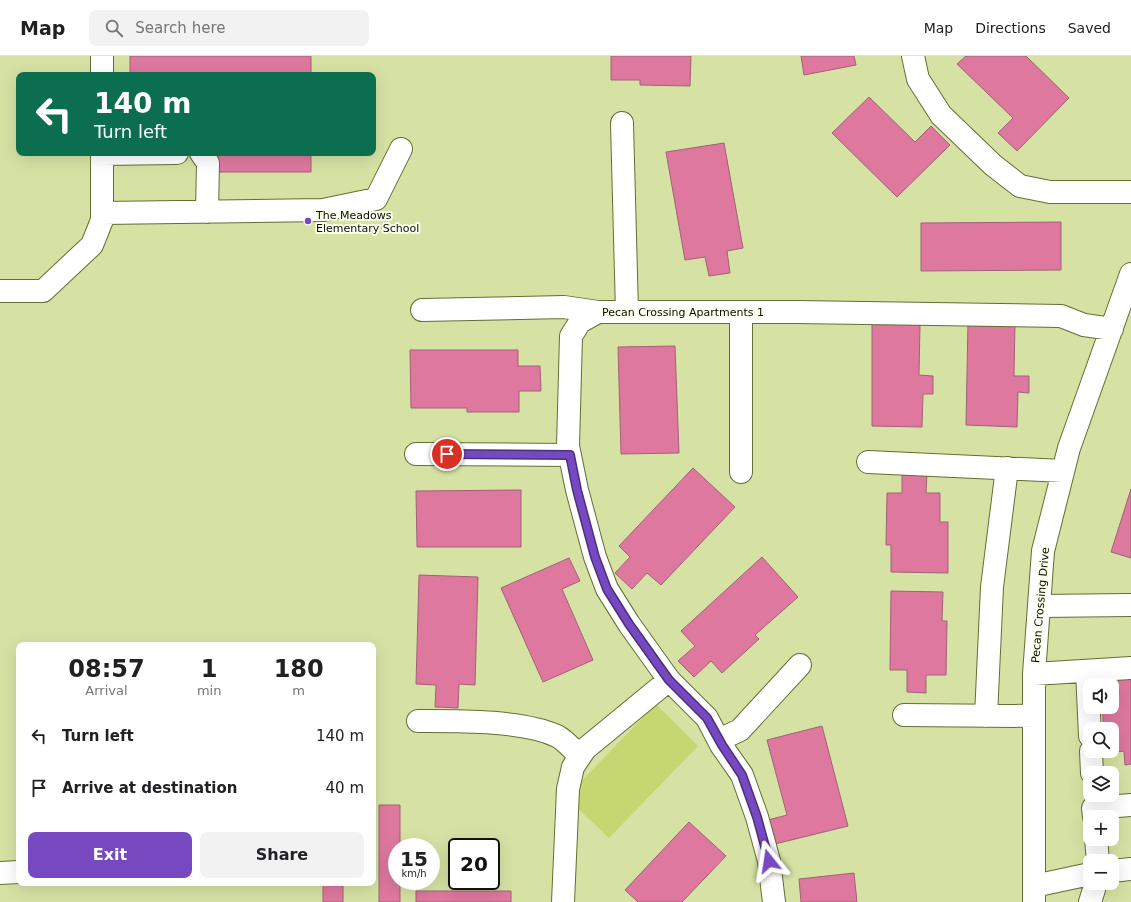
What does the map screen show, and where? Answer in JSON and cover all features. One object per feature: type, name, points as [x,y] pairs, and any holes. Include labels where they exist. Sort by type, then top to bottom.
[{"type":"street","points":[[102,56],[102,72]]},
{"type":"street","points":[[913,56],[918,79],[941,115],[993,165],[1020,186],[1050,192],[1131,192]]},
{"type":"street","points":[[622,123],[627,312]]},
{"type":"street","points":[[102,213],[323,210],[376,200],[401,149]]},
{"type":"street","points":[[0,291],[43,291],[92,245],[102,220],[102,156]]},
{"type":"street","points":[[203,156],[208,164],[207,212]]},
{"type":"street","name":"Pecan Crossing Drive","points":[[1034,894],[1034,674],[1043,551],[1069,448],[1131,274]]},
{"type":"street","points":[[422,310],[564,307],[598,312]]},
{"type":"street","name":"Pecan Crossing Apartments 1","points":[[774,902],[769,861],[757,817],[742,775],[719,740],[707,718],[669,680],[629,624],[607,589],[593,550],[577,490],[568,446],[571,336],[580,322],[598,312],[741,312],[1061,316],[1084,325],[1112,330]]},
{"type":"street","points":[[741,312],[741,472]]},
{"type":"street","points":[[416,454],[570,455]]},
{"type":"street","points":[[868,462],[1063,470]]},
{"type":"street","points":[[986,716],[992,587],[1007,468]]},
{"type":"street","points":[[1039,606],[1131,605]]},
{"type":"street","points":[[719,740],[740,730],[800,665]]},
{"type":"street","points":[[1034,674],[1131,668]]},
{"type":"street","points":[[1087,671],[1089,722]]},
{"type":"street","points":[[563,902],[568,789],[573,767],[585,748],[669,680]]},
{"type":"street","points":[[904,716],[1034,716]]},
{"type":"street","points":[[418,721],[474,722],[525,727],[558,736],[580,756]]},
{"type":"street","points":[[1093,807],[1131,805]]},
{"type":"street","points":[[1119,870],[1131,869]]},
{"type":"street","points":[[0,873],[16,872]]},
{"type":"street","points":[[1034,894],[1083,876]]},
{"type":"street","points":[[1090,902],[1094,890]]},
{"type":"green space","points":[[656,704],[698,746],[609,838],[566,797]]},
{"type":"building","points":[[130,56],[311,56],[311,72],[130,72]]},
{"type":"building","points":[[611,56],[691,56],[690,86],[640,85],[640,80],[611,80]]},
{"type":"building","points":[[801,56],[854,56],[856,65],[804,75]]},
{"type":"building","points":[[966,56],[1026,56],[1069,98],[1017,151],[998,133],[1013,118],[957,64]]},
{"type":"building","points":[[869,97],[915,142],[931,126],[950,145],[897,197],[832,133]]},
{"type":"building","points":[[724,143],[743,248],[727,251],[730,273],[709,276],[705,257],[685,260],[666,152]]},
{"type":"building","points":[[218,156],[311,156],[311,172],[218,172]]},
{"type":"building","points":[[1061,222],[1061,270],[921,271],[921,223]]},
{"type":"building","points":[[968,322],[1015,323],[1014,376],[1029,376],[1029,393],[1018,392],[1017,427],[966,425]]},
{"type":"building","points":[[872,323],[920,324],[919,375],[933,376],[933,394],[923,394],[922,427],[872,426]]},
{"type":"building","points":[[675,346],[679,453],[621,454],[618,347]]},
{"type":"building","points":[[410,350],[518,350],[518,366],[540,366],[541,391],[519,391],[519,412],[467,412],[467,408],[411,408]]},
{"type":"building","points":[[693,468],[735,507],[661,585],[647,573],[632,589],[615,573],[630,557],[619,546]]},
{"type":"building","points":[[902,473],[927,473],[926,493],[940,493],[940,522],[948,522],[948,573],[891,572],[891,545],[886,545],[887,493],[902,493]]},
{"type":"building","points":[[1131,489],[1131,558],[1111,552]]},
{"type":"building","points":[[521,490],[521,547],[417,547],[416,491]]},
{"type":"building","points":[[762,557],[798,597],[755,635],[759,639],[722,673],[711,661],[694,677],[678,661],[695,646],[681,631]]},
{"type":"building","points":[[569,558],[580,581],[562,589],[593,660],[543,682],[501,588]]},
{"type":"building","points":[[419,575],[478,577],[475,685],[459,684],[458,708],[435,707],[436,685],[416,684]]},
{"type":"building","points":[[891,591],[943,592],[942,621],[947,621],[946,675],[926,675],[926,693],[907,692],[907,670],[890,670]]},
{"type":"building","points":[[1131,678],[1131,764],[1125,765],[1124,751],[1119,752],[1119,722],[1103,722],[1103,714],[1119,714],[1119,679]]},
{"type":"building","points":[[822,726],[848,826],[775,844],[768,820],[787,815],[767,740]]},
{"type":"building","points":[[379,805],[400,805],[400,838],[388,838],[388,890],[400,890],[400,902],[379,902]]},
{"type":"building","points":[[689,822],[726,856],[682,902],[638,902],[625,890]]},
{"type":"building","points":[[854,873],[857,902],[801,902],[799,879]]},
{"type":"building","points":[[323,886],[343,886],[343,902],[323,902]]},
{"type":"building","points":[[416,891],[511,891],[511,902],[416,902]]},
{"type":"place","name":"The Meadows Elementary School","points":[[308,221]]},
{"type":"route","points":[[447,454],[570,455],[577,490],[595,557],[607,589],[629,624],[669,680],[707,718],[722,745],[742,775],[757,817],[769,861]]}]
